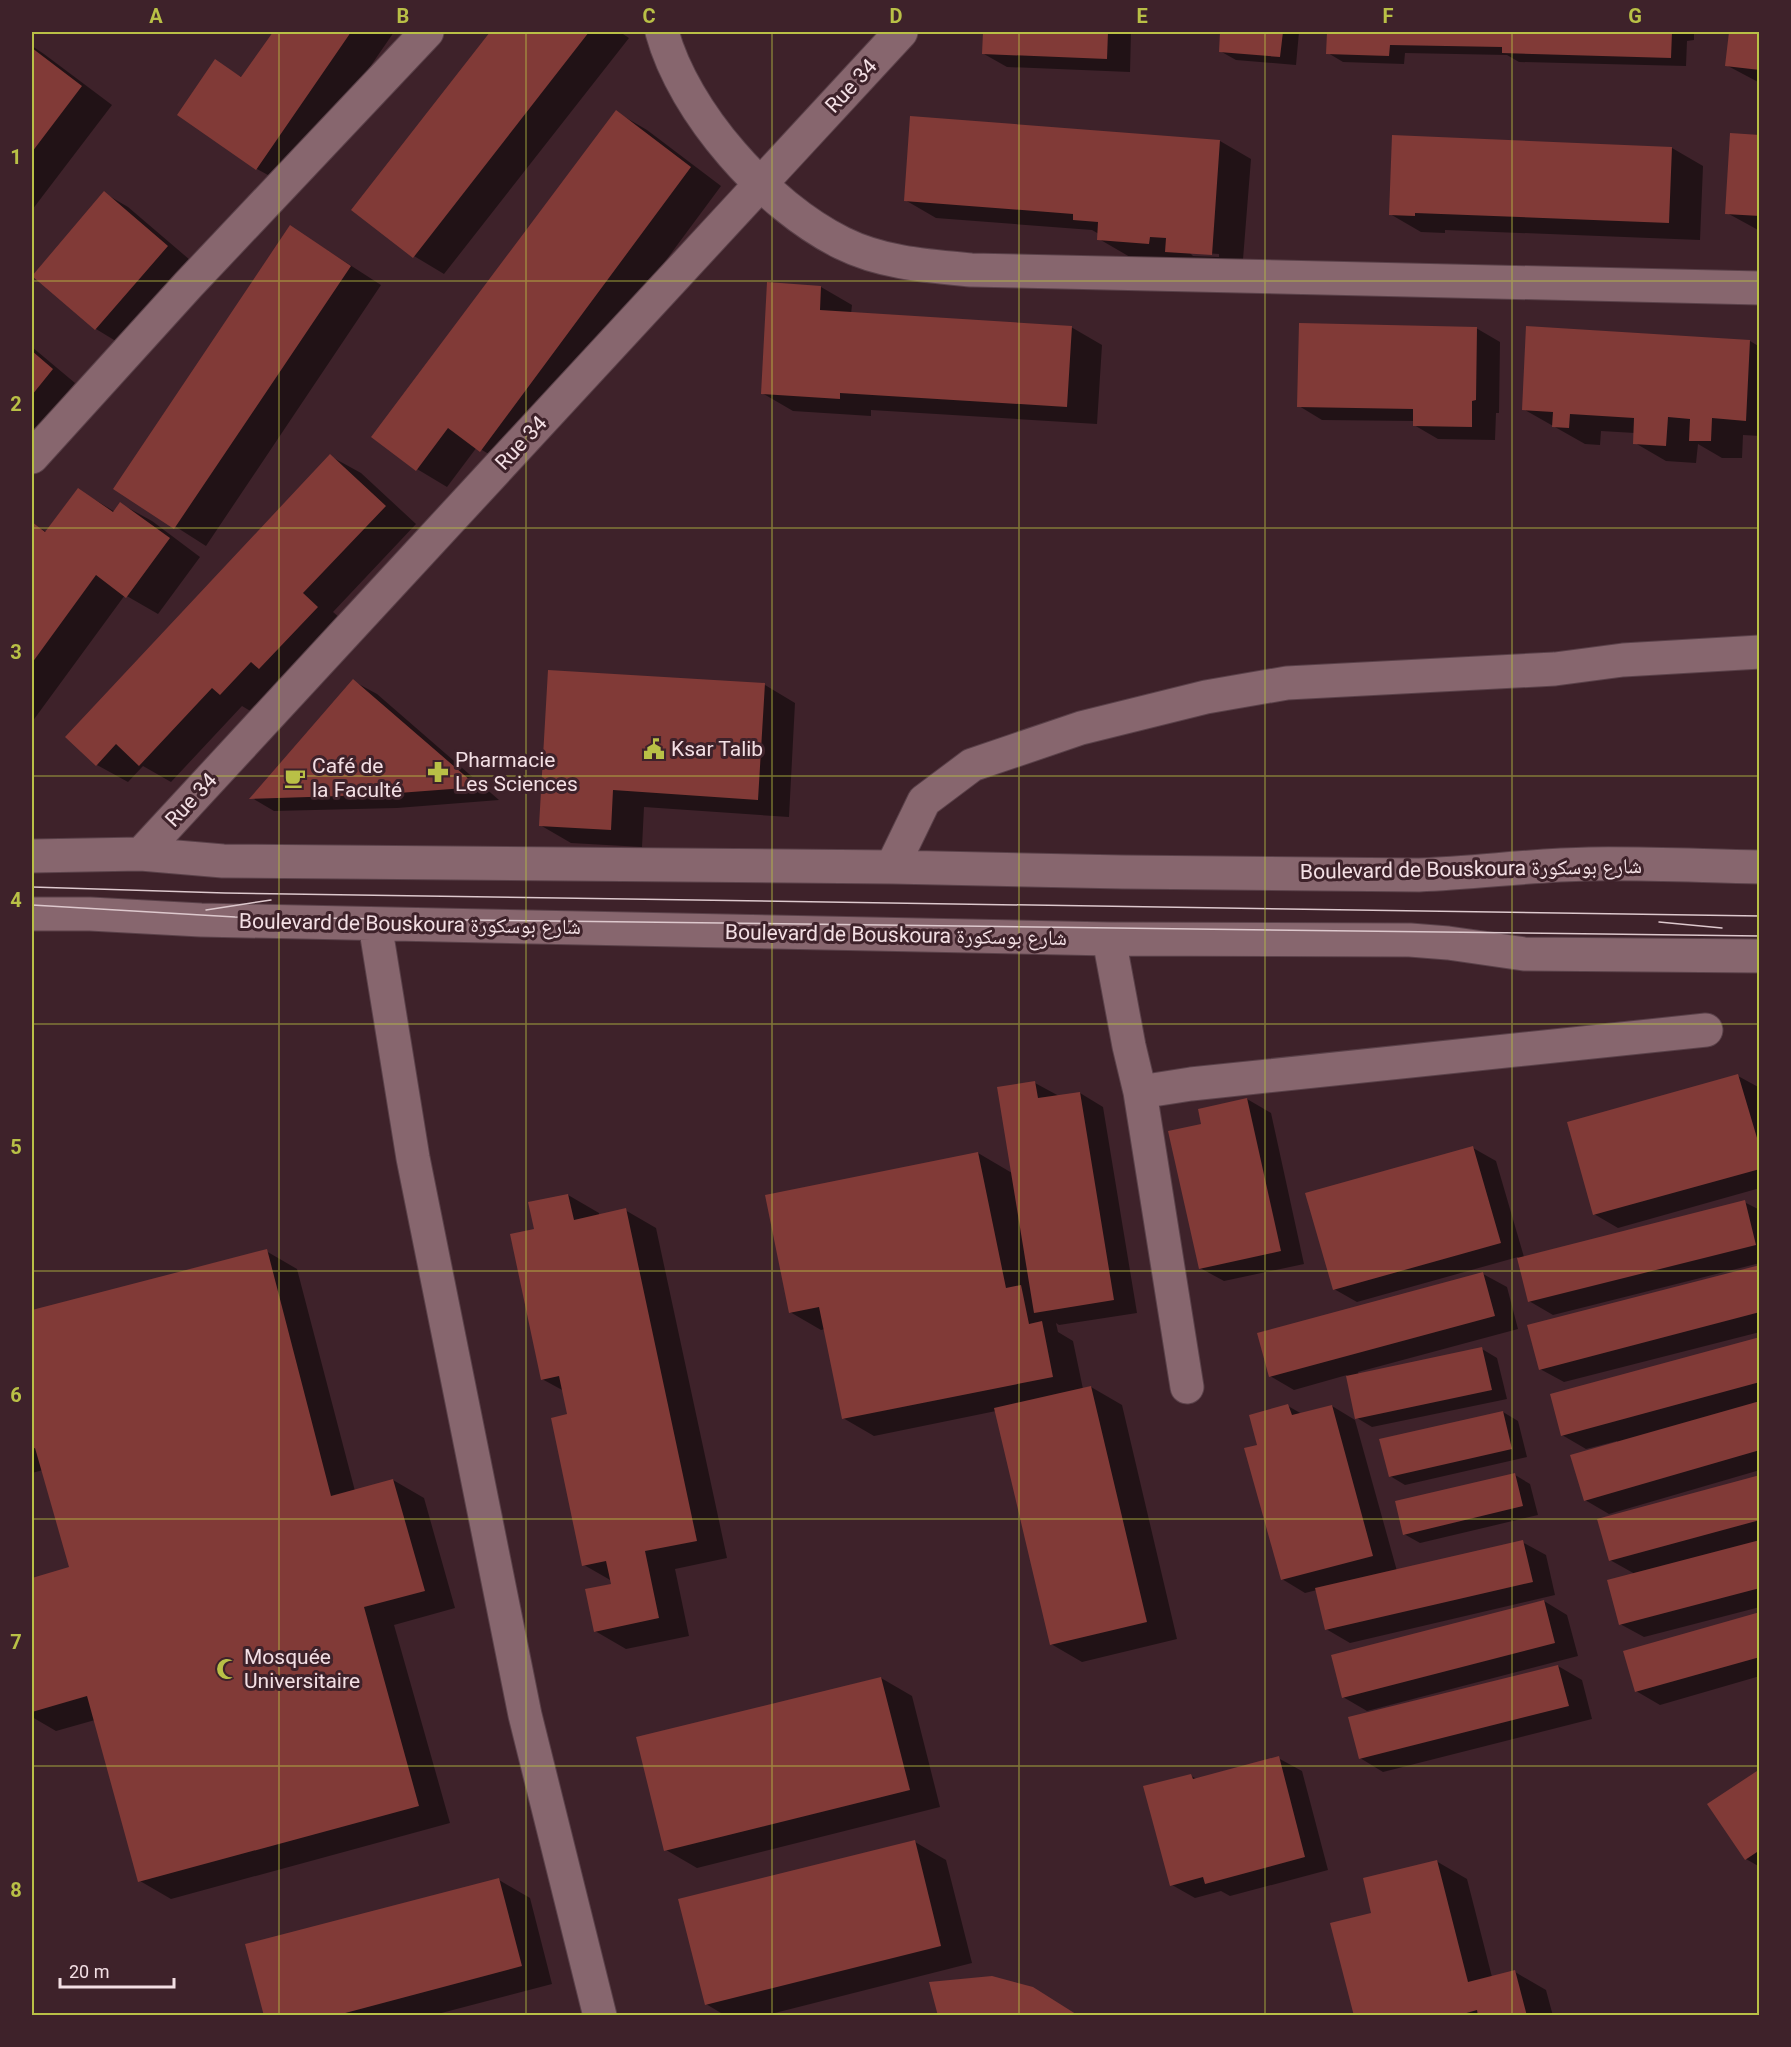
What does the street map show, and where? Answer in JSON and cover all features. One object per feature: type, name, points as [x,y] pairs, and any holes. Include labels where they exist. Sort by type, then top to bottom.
[{"type":"street","points":[[32,457],[189,284],[427,32]]},
{"type":"street","points":[[662,32],[680,76],[703,114],[733,155],[760,185],[807,224],[843,244],[898,263],[960,269],[1760,288]]},
{"type":"street","name":"Rue 34","points":[[141,854],[901,32]]},
{"type":"street","points":[[892,867],[924,801],[972,765],[1093,725],[1206,697],[1287,683],[1555,669],[1623,660],[1760,652]]},
{"type":"street","name":"Boulevard de Bouskoura شارع بوسكورة","points":[[32,856],[141,854],[223,861],[892,867],[1419,875],[1589,864],[1760,867]]},
{"type":"street","name":"Boulevard de Bouskoura شارع بوسكورة","points":[[32,914],[90,914],[201,920],[1109,939],[1410,940],[1524,954],[1760,956]]},
{"type":"street","points":[[375,924],[413,1158],[525,1715],[600,2016]]},
{"type":"street","points":[[1109,939],[1140,1092],[1187,1388]]},
{"type":"street","points":[[1140,1092],[1191,1084],[1706,1030]]},
{"type":"building","points":[[273,32],[351,32],[256,170],[177,115],[215,59],[241,77]]},
{"type":"building","points":[[490,32],[589,32],[413,258],[351,210]]},
{"type":"building","points":[[983,32],[1108,32],[1107,59],[982,54]]},
{"type":"building","points":[[1220,32],[1283,32],[1280,57],[1219,52]]},
{"type":"building","points":[[1327,32],[1672,32],[1671,58],[1502,53],[1502,47],[1390,45],[1389,56],[1326,54]]},
{"type":"building","points":[[1729,32],[1760,32],[1760,70],[1725,66]]},
{"type":"building","points":[[32,48],[82,86],[32,152]]},
{"type":"building","points":[[616,110],[691,167],[480,452],[448,428],[416,471],[371,437]]},
{"type":"building","points":[[910,116],[1220,140],[1212,255],[1165,252],[1166,238],[1150,237],[1149,244],[1097,240],[1098,222],[1073,220],[1073,214],[904,201]]},
{"type":"building","points":[[1730,133],[1760,135],[1760,216],[1725,214]]},
{"type":"building","points":[[1392,135],[1672,147],[1669,223],[1415,213],[1415,216],[1389,215]]},
{"type":"building","points":[[104,191],[168,246],[95,330],[32,276]]},
{"type":"building","points":[[290,225],[351,266],[174,529],[113,489]]},
{"type":"building","points":[[767,282],[821,286],[820,310],[1072,326],[1067,407],[840,393],[840,399],[761,394]]},
{"type":"building","points":[[1299,323],[1477,327],[1476,400],[1472,401],[1472,427],[1413,426],[1413,409],[1297,407]]},
{"type":"building","points":[[1526,326],[1750,340],[1746,421],[1712,418],[1711,441],[1689,441],[1690,419],[1668,417],[1666,446],[1633,444],[1634,418],[1570,414],[1569,428],[1552,427],[1553,412],[1522,410]]},
{"type":"building","points":[[32,351],[53,369],[32,395]]},
{"type":"building","points":[[330,454],[386,506],[303,593],[318,607],[259,669],[251,662],[220,695],[212,688],[139,766],[116,744],[96,766],[65,737]]},
{"type":"building","points":[[78,488],[113,512],[120,502],[170,538],[126,598],[96,575],[32,663],[32,522],[45,532]]},
{"type":"building","points":[[548,670],[765,683],[758,800],[613,790],[611,830],[539,826]]},
{"type":"building","points":[[353,679],[478,787],[372,795],[249,799]]},
{"type":"building","points":[[1738,1074],[1760,1148],[1760,1169],[1593,1215],[1567,1122]]},
{"type":"building","points":[[1035,1081],[1038,1098],[1080,1092],[1114,1300],[1034,1313],[997,1087]]},
{"type":"building","points":[[1247,1098],[1281,1251],[1199,1269],[1168,1131],[1201,1124],[1198,1109]]},
{"type":"building","points":[[1473,1146],[1501,1243],[1333,1290],[1305,1193]]},
{"type":"building","points":[[978,1152],[1006,1288],[1021,1285],[1029,1324],[1042,1321],[1053,1377],[842,1419],[819,1307],[789,1313],[765,1195]]},
{"type":"building","points":[[568,1194],[574,1220],[626,1208],[697,1541],[645,1551],[659,1618],[594,1632],[585,1589],[611,1584],[606,1561],[582,1566],[551,1418],[567,1414],[559,1376],[541,1380],[510,1234],[534,1229],[528,1202]]},
{"type":"building","points":[[1745,1200],[1756,1245],[1528,1302],[1517,1258]]},
{"type":"building","points":[[267,1249],[331,1496],[393,1479],[425,1591],[364,1607],[419,1806],[138,1882],[87,1696],[32,1712],[32,1578],[69,1567],[35,1448],[32,1449],[32,1310]]},
{"type":"building","points":[[1760,1265],[1760,1312],[1539,1370],[1527,1325]]},
{"type":"building","points":[[1483,1272],[1495,1316],[1269,1377],[1257,1333]]},
{"type":"building","points":[[1760,1337],[1760,1382],[1561,1436],[1550,1394]]},
{"type":"building","points":[[1482,1347],[1492,1390],[1355,1419],[1346,1376]]},
{"type":"building","points":[[1091,1386],[1147,1622],[1050,1645],[994,1408]]},
{"type":"building","points":[[1760,1401],[1760,1450],[1584,1501],[1570,1455]]},
{"type":"building","points":[[1288,1404],[1292,1415],[1332,1405],[1373,1556],[1281,1580],[1244,1448],[1257,1445],[1249,1415]]},
{"type":"building","points":[[1503,1411],[1512,1449],[1389,1477],[1379,1439]]},
{"type":"building","points":[[1515,1473],[1523,1506],[1403,1535],[1395,1501]]},
{"type":"building","points":[[1760,1475],[1760,1520],[1609,1561],[1597,1519]]},
{"type":"building","points":[[1523,1540],[1533,1582],[1325,1630],[1315,1588]]},
{"type":"building","points":[[1760,1540],[1760,1588],[1619,1625],[1607,1580]]},
{"type":"building","points":[[1544,1600],[1555,1643],[1342,1698],[1331,1655]]},
{"type":"building","points":[[1760,1612],[1760,1657],[1635,1692],[1623,1651]]},
{"type":"building","points":[[1558,1665],[1569,1706],[1359,1759],[1348,1717]]},
{"type":"building","points":[[881,1677],[910,1790],[664,1851],[636,1737]]},
{"type":"building","points":[[1279,1756],[1305,1857],[1205,1884],[1203,1877],[1170,1886],[1143,1786],[1191,1774],[1193,1779]]},
{"type":"building","points":[[1760,1769],[1760,1850],[1745,1860],[1707,1804]]},
{"type":"building","points":[[915,1840],[941,1946],[705,2005],[678,1899]]},
{"type":"building","points":[[1437,1860],[1468,1982],[1515,1970],[1527,2016],[1478,2016],[1477,2010],[1456,2016],[1354,2016],[1330,1923],[1371,1913],[1363,1878]]},
{"type":"building","points":[[499,1878],[522,1966],[334,2016],[264,2016],[245,1944]]},
{"type":"building","points":[[992,1976],[1033,1987],[1079,2016],[938,2016],[929,1982]]},
{"type":"tram line","points":[[32,887],[225,893],[1760,916]]},
{"type":"tram line","points":[[206,910],[271,900]]},
{"type":"tram line","points":[[32,905],[235,917],[1760,936]]},
{"type":"tram line","points":[[1659,922],[1722,928]]},
{"type":"place","name":"Ksar Talib","points":[[654,749]]},
{"type":"place","name":"Pharmacie Les Sciences","points":[[438,772]]},
{"type":"place","name":"Café de la Faculté","points":[[295,778]]},
{"type":"place","name":"Mosquée Universitaire","points":[[227,1669]]}]
